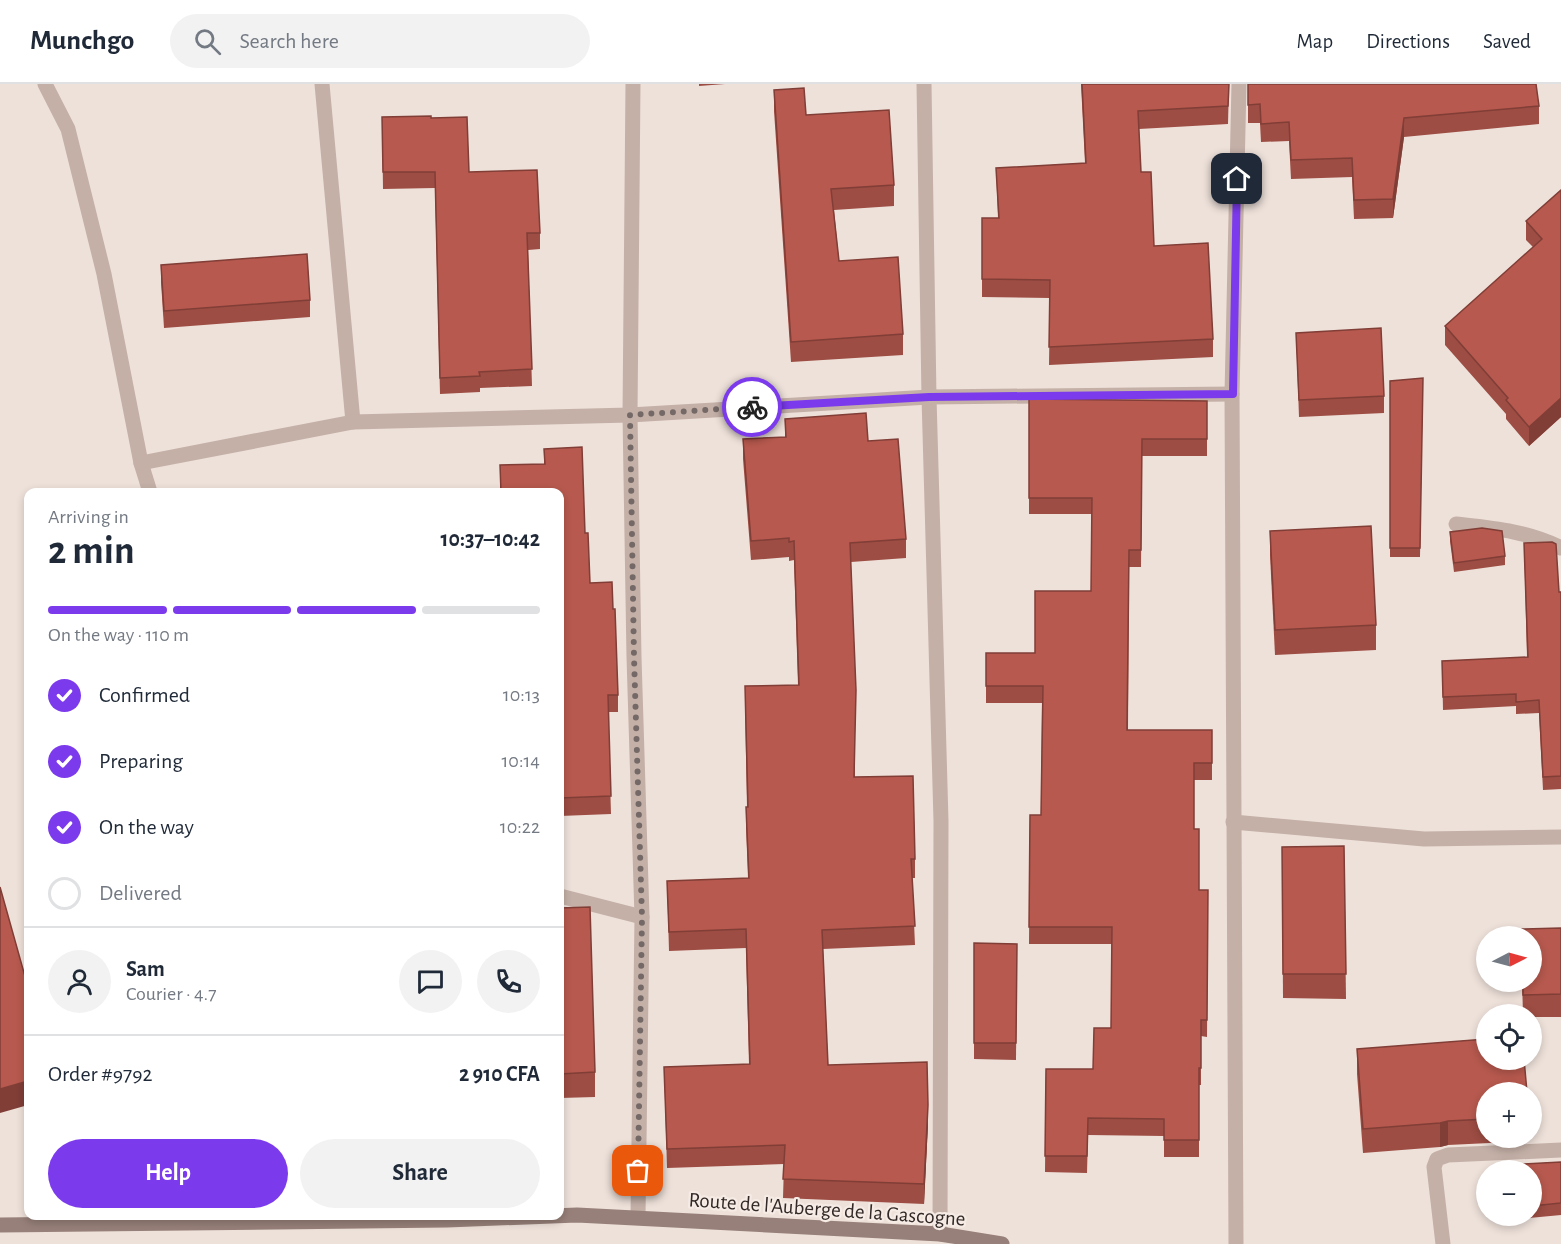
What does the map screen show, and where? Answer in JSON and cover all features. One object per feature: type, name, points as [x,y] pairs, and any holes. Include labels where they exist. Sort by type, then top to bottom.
[{"type":"street","points":[[45,84],[68,129],[104,274],[141,463],[149,488]]},
{"type":"street","points":[[322,84],[352,422]]},
{"type":"street","points":[[633,84],[630,415],[642,917],[638,1217]]},
{"type":"street","points":[[924,84],[929,397],[941,821],[940,1234]]},
{"type":"street","points":[[1236,1244],[1233,394],[1239,84]]},
{"type":"street","points":[[141,463],[352,422],[630,415],[929,397],[1233,394]]},
{"type":"street","points":[[1456,524],[1509,530],[1558,543]]},
{"type":"street","points":[[1233,822],[1424,839],[1561,837]]},
{"type":"street","points":[[564,897],[642,917]]},
{"type":"street","points":[[1443,1244],[1434,1167],[1437,1159],[1448,1155],[1561,1150]]},
{"type":"street","name":"Route de l'Auberge de la Gascogne","points":[[564,1216],[638,1217],[873,1237],[940,1234],[1002,1244]]},
{"type":"street","name":"Route de l'Auberge de la Gascogne","points":[[0,1225],[447,1220]]},
{"type":"building","points":[[1082,84],[1229,84],[1228,106],[1138,111],[1141,172],[1151,172],[1154,246],[1208,243],[1213,339],[1049,347],[1050,280],[982,279],[982,218],[999,218],[996,168],[1086,163]]},
{"type":"building","points":[[1248,84],[1536,84],[1539,106],[1404,118],[1393,199],[1354,200],[1352,158],[1291,160],[1289,122],[1261,124],[1260,104],[1248,105]]},
{"type":"building","points":[[804,88],[806,115],[889,110],[894,185],[831,189],[839,261],[898,257],[903,334],[791,342],[774,90]]},
{"type":"building","points":[[431,116],[431,118],[467,117],[469,172],[537,170],[540,233],[527,233],[532,369],[479,372],[480,376],[440,378],[435,172],[383,172],[382,117]]},
{"type":"building","points":[[1561,190],[1561,398],[1529,427],[1506,400],[1508,398],[1445,326],[1542,239],[1526,221]]},
{"type":"building","points":[[307,254],[310,300],[164,311],[161,265]]},
{"type":"building","points":[[1381,328],[1384,396],[1299,400],[1296,333]]},
{"type":"building","points":[[1423,378],[1420,548],[1390,548],[1390,381]]},
{"type":"building","points":[[1029,399],[1207,401],[1207,439],[1142,439],[1141,550],[1129,550],[1127,730],[1212,730],[1212,763],[1194,763],[1194,829],[1199,829],[1199,890],[1208,890],[1207,1020],[1201,1020],[1199,1140],[1164,1140],[1164,1119],[1088,1118],[1087,1156],[1045,1156],[1046,1069],[1093,1069],[1094,1028],[1111,1028],[1112,927],[1029,927],[1030,815],[1041,815],[1043,686],[986,686],[986,653],[1035,653],[1035,591],[1091,591],[1092,498],[1029,498]]},
{"type":"building","points":[[866,413],[868,441],[898,439],[906,539],[850,543],[856,690],[854,777],[913,776],[915,859],[911,859],[915,926],[822,930],[828,1065],[927,1062],[928,1105],[924,1184],[783,1179],[785,1145],[667,1149],[664,1067],[750,1064],[746,929],[669,932],[667,881],[749,878],[745,686],[799,685],[794,541],[789,542],[789,538],[751,541],[743,439],[786,437],[785,419]]},
{"type":"building","points":[[582,447],[585,533],[588,533],[590,583],[612,582],[618,695],[608,695],[611,796],[564,798],[564,488],[501,488],[500,465],[545,464],[544,449]]},
{"type":"building","points":[[1371,526],[1376,625],[1275,630],[1270,531]]},
{"type":"building","points":[[1482,528],[1502,531],[1505,556],[1454,563],[1450,532]]},
{"type":"building","points":[[1552,542],[1556,544],[1559,592],[1561,592],[1561,776],[1543,777],[1539,700],[1516,702],[1516,694],[1443,697],[1442,661],[1528,657],[1524,543]]},
{"type":"building","points":[[1344,846],[1346,974],[1283,974],[1282,847]]},
{"type":"building","points":[[0,887],[24,973],[24,1082],[0,1089]]},
{"type":"building","points":[[590,907],[595,1072],[564,1074],[564,908]]},
{"type":"building","points":[[1542,928],[1561,928],[1561,994],[1523,995],[1523,992],[1542,992]]},
{"type":"building","points":[[974,943],[1017,944],[1016,1043],[974,1043]]},
{"type":"building","points":[[1476,1040],[1476,1070],[1525,1070],[1526,1082],[1476,1082],[1476,1120],[1363,1129],[1357,1049]]},
{"type":"building","points":[[1561,1162],[1561,1203],[1542,1205],[1542,1163]]},
{"type":"way so far","points":[[638,1171],[642,917],[630,415],[752,407]]},
{"type":"route","points":[[752,407],[929,397],[1233,394],[1237,179]]}]
